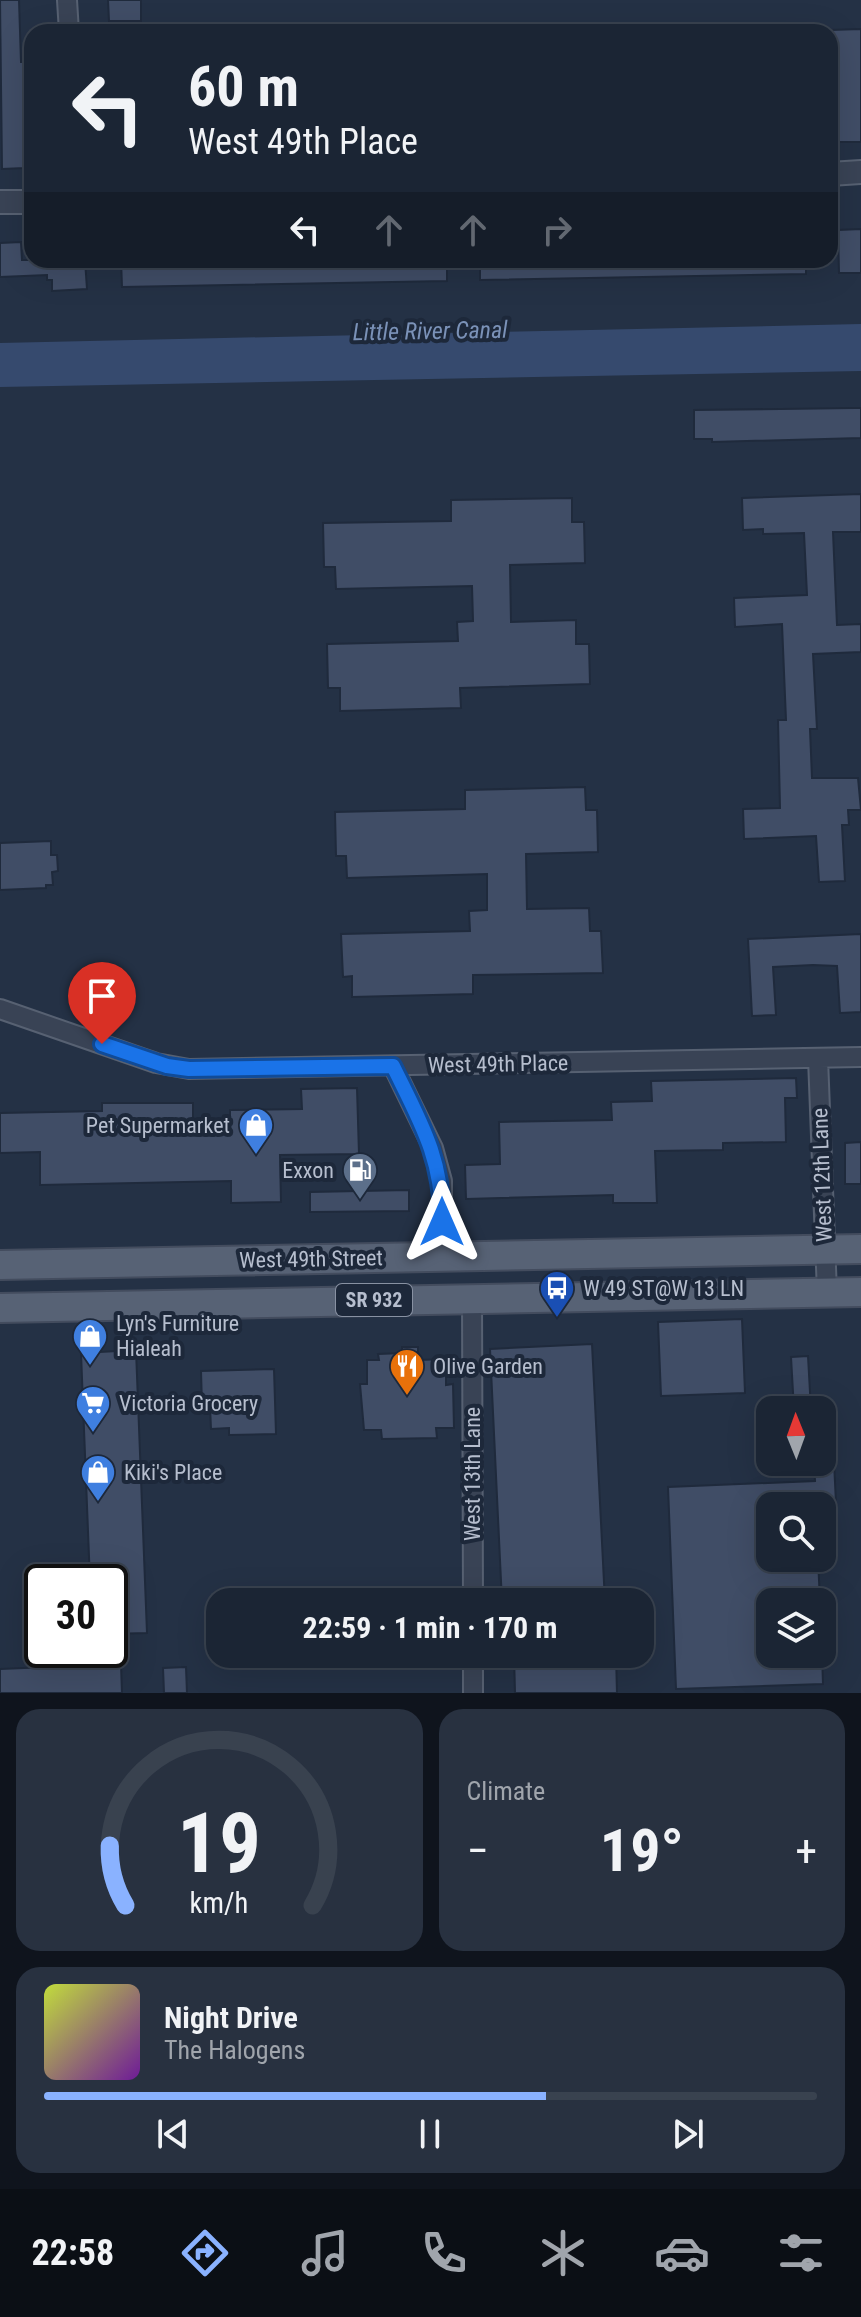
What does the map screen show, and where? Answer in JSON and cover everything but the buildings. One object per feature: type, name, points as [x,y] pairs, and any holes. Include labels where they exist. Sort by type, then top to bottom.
[{"type":"main road","name":"West 49th Street","points":[[0,1265],[861,1249]]},
{"type":"main road","points":[[472,1298],[496,1276],[571,1272],[643,1253]]},
{"type":"main road","points":[[250,1303],[323,1284],[417,1280],[442,1257]]},
{"type":"main road","name":"West 49th Street","points":[[0,1308],[861,1292]]},
{"type":"street","points":[[67,0],[68,24]]},
{"type":"street","points":[[838,173],[861,172]]},
{"type":"street","points":[[0,202],[24,202]]},
{"type":"street","name":"West 49th Place","points":[[0,1009],[177,1068],[861,1057]]},
{"type":"street","name":"West 12th Lane","points":[[818,1058],[827,1293]]},
{"type":"street","points":[[393,1066],[433,1148],[439,1170],[442,1257]]},
{"type":"street","name":"West 13th Lane","points":[[472,1298],[473,1588]]},
{"type":"street","points":[[473,1668],[473,1693]]},
{"type":"water","points":[[861,324],[861,371],[0,387],[0,343]]},
{"type":"place","name":"Pet Supermarket","points":[[256,1156]]},
{"type":"place","name":"Exxon","points":[[360,1201]]},
{"type":"place","name":"W 49 ST@W 13 LN","points":[[557,1319]]},
{"type":"place","name":"Lyn's Furniture Hialeah","points":[[90,1367]]},
{"type":"place","name":"Olive Garden","points":[[407,1397]]},
{"type":"place","name":"Victoria Grocery","points":[[93,1434]]},
{"type":"place","name":"Kiki's Place","points":[[98,1503]]},
{"type":"route","points":[[102,1044],[167,1066],[189,1069],[393,1066],[433,1148],[442,1181],[442,1222]]},
{"type":"water label","name":"Little River Canal","points":[[430,331]]}]
